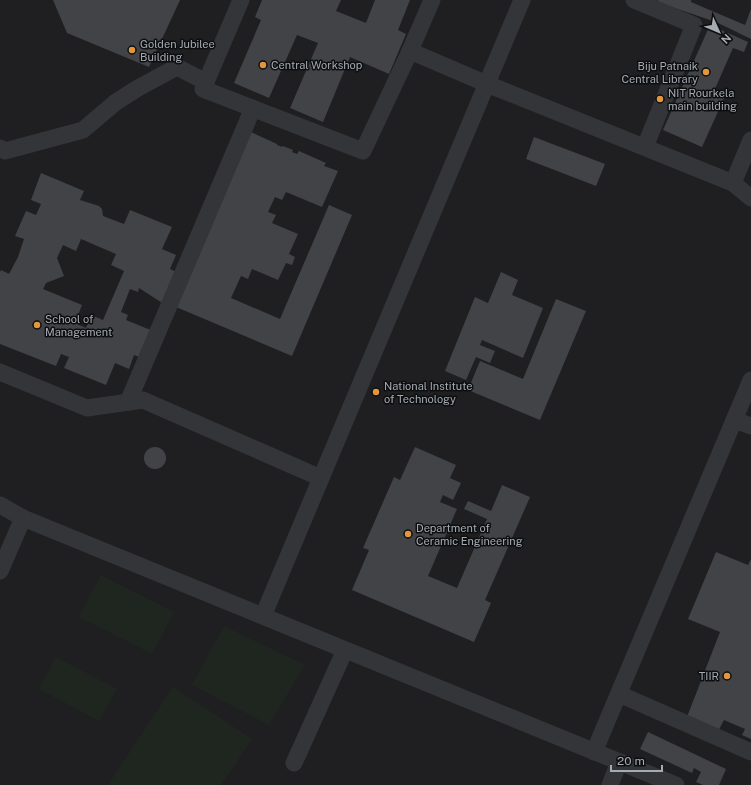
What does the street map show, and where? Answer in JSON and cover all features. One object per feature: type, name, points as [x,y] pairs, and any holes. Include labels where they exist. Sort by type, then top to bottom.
[{"type":"street","points":[[205,85],[241,0]]},
{"type":"street","points":[[2,154],[83,130],[116,102],[177,67],[205,85],[253,108],[363,150],[410,51],[432,0]]},
{"type":"street","points":[[263,616],[522,0]]},
{"type":"street","points":[[634,0],[694,25],[645,147]]},
{"type":"street","points":[[410,51],[487,84],[733,183],[751,198]]},
{"type":"street","points":[[128,402],[253,108]]},
{"type":"street","points":[[733,183],[751,140]]},
{"type":"street","points":[[0,372],[87,408],[143,400],[321,478]]},
{"type":"street","points":[[594,752],[751,380]]},
{"type":"street","points":[[734,420],[751,426]]},
{"type":"street","points":[[0,505],[23,518],[676,785]]},
{"type":"street","points":[[0,571],[23,518]]},
{"type":"street","points":[[294,764],[345,650]]},
{"type":"street","points":[[619,694],[751,752]]},
{"type":"street","points":[[610,785],[619,762]]},
{"type":"shaded area","name":"National Institute of Technology","points":[[0,0],[751,0],[751,785],[0,785]]},
{"type":"shaded area","points":[[101,575],[174,612],[152,654],[79,617]]},
{"type":"shaded area","points":[[224,626],[305,665],[269,725],[192,685]]},
{"type":"shaded area","points":[[56,657],[117,689],[99,721],[39,689]]},
{"type":"shaded area","points":[[173,687],[252,739],[221,785],[108,785]]},
{"type":"building","name":"Golden Jubilee Building","points":[[53,0],[180,0],[149,67],[67,33]]},
{"type":"building","name":"Central Workshop","points":[[262,0],[341,0],[336,11],[366,23],[375,0],[410,0],[398,30],[406,34],[389,74],[350,57],[323,122],[290,108],[318,43],[297,35],[269,98],[234,83],[261,20],[255,17]]},
{"type":"building","points":[[658,0],[691,0],[691,2],[745,25],[751,9],[751,39],[716,22],[657,2]]},
{"type":"building","name":"Biju Patnaik Central Library","points":[[710,25],[748,42],[744,52],[733,48],[714,91],[725,96],[702,147],[663,130]]},
{"type":"building","points":[[251,132],[277,145],[293,150],[292,152],[297,154],[299,151],[326,163],[324,166],[338,171],[322,207],[286,192],[282,200],[275,197],[268,212],[276,215],[272,223],[298,234],[289,254],[295,257],[292,265],[286,263],[278,280],[252,269],[248,279],[241,276],[231,298],[280,319],[329,205],[352,215],[292,356],[176,307]]},
{"type":"building","points":[[534,137],[605,164],[596,186],[526,159]]},
{"type":"building","points":[[41,173],[84,191],[80,200],[99,206],[102,209],[103,216],[124,224],[130,210],[172,227],[162,249],[176,255],[170,269],[178,273],[167,306],[139,288],[138,292],[130,289],[121,312],[128,315],[126,320],[153,331],[142,358],[134,355],[129,369],[115,363],[106,385],[64,368],[69,357],[61,354],[56,366],[0,344],[0,272],[1,270],[9,274],[18,257],[24,239],[15,236],[26,211],[36,215],[41,204],[31,200]],"holes":[[[81,239],[116,254],[111,265],[124,271],[103,320],[91,315],[86,328],[75,323],[82,305],[43,289],[46,283],[64,276],[57,258],[63,245],[76,251]]]},
{"type":"building","points":[[501,272],[518,280],[512,295],[543,308],[523,358],[482,340],[480,345],[495,351],[490,363],[476,357],[466,380],[445,371],[475,297],[488,303]]},
{"type":"building","points":[[556,299],[586,311],[540,420],[468,390],[480,361],[523,379]]},
{"type":"building","points":[[155,447],[163,450],[166,458],[163,466],[155,469],[147,466],[144,458],[147,450]]},
{"type":"building","name":"Department of Ceramic Engineering","points":[[415,447],[456,465],[450,478],[461,483],[453,500],[443,495],[440,502],[457,509],[428,576],[457,588],[487,519],[464,509],[468,501],[491,511],[502,485],[530,497],[485,600],[491,603],[474,642],[352,590],[369,550],[363,548],[394,477],[400,480]]},
{"type":"building","name":"TIIR","points":[[716,552],[748,565],[751,559],[751,739],[742,735],[745,729],[724,720],[716,735],[685,722],[720,632],[688,619]]},
{"type":"building","points":[[648,732],[726,769],[719,785],[703,785],[696,782],[701,772],[694,768],[692,773],[640,749]]},
{"type":"place","name":"Golden Jubilee Building","points":[[132,50]]},
{"type":"place","name":"Central Workshop","points":[[263,65]]},
{"type":"place","name":"Biju Patnaik Central Library","points":[[706,72]]},
{"type":"place","name":"NIT Rourkela main building","points":[[660,99]]},
{"type":"place","name":"School of Management","points":[[37,325]]},
{"type":"place","name":"National Institute of Technology","points":[[376,392]]},
{"type":"place","name":"Department of Ceramic Engineering","points":[[408,534]]},
{"type":"place","name":"TIIR","points":[[727,676]]}]
